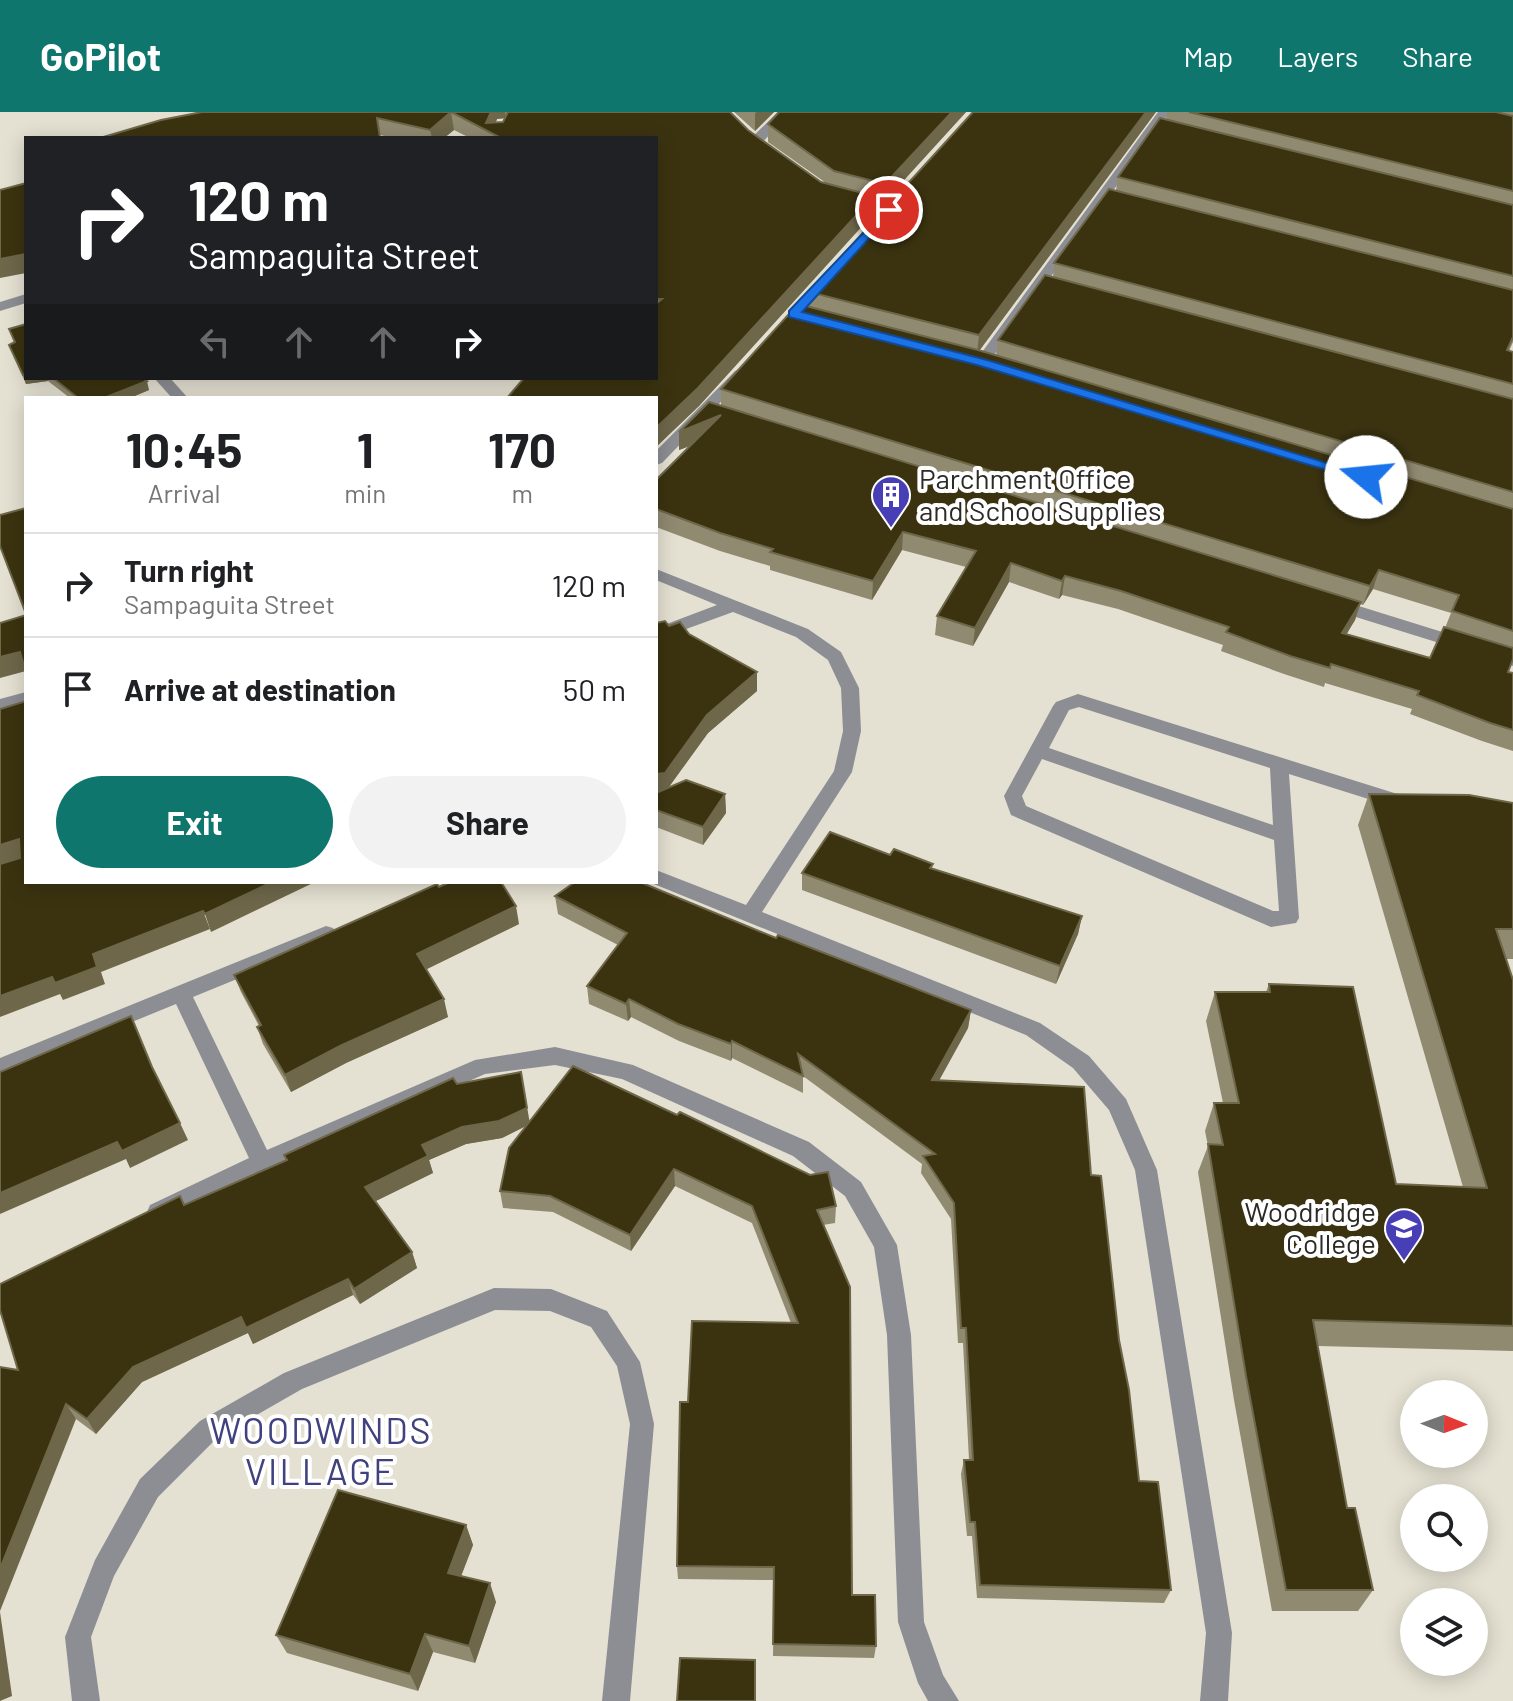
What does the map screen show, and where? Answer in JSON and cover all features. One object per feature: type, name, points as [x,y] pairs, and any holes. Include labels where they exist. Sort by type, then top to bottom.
[{"type":"street","points":[[755,142],[785,112]]},
{"type":"street","points":[[982,363],[1046,287],[1102,198],[1164,112]]},
{"type":"street","points":[[1153,128],[1168,132]]},
{"type":"street","points":[[839,198],[894,204],[878,221]]},
{"type":"street","points":[[1102,198],[1117,202]]},
{"type":"street","points":[[0,307],[24,299]]},
{"type":"street","points":[[658,458],[714,413],[755,357]]},
{"type":"street","points":[[164,380],[178,396]]},
{"type":"street","points":[[658,575],[802,633],[835,656],[850,688],[852,731],[843,772],[749,916]]},
{"type":"street","points":[[1315,598],[1513,660]]},
{"type":"street","points":[[658,633],[734,605]]},
{"type":"street","points":[[0,705],[24,699]]},
{"type":"street","points":[[1279,766],[1289,918],[1271,919],[1018,810],[1013,796],[1062,706],[1078,700],[1416,807]]},
{"type":"street","points":[[1038,751],[1284,836]]},
{"type":"street","points":[[658,878],[1033,1029],[1081,1062],[1118,1105],[1146,1170],[1149,1185],[1219,1633],[1214,1701]]},
{"type":"street","points":[[0,1067],[340,929]]},
{"type":"street","points":[[181,993],[262,1162]]},
{"type":"street","points":[[139,1221],[262,1162],[483,1066],[555,1056],[625,1071],[801,1149],[853,1189],[885,1245],[899,1335],[911,1622],[932,1683],[945,1701]]},
{"type":"street","points":[[86,1701],[78,1637],[104,1569],[149,1488],[209,1429],[293,1381],[494,1299],[551,1300],[599,1319],[628,1362],[642,1424],[616,1701]]},
{"type":"building","points":[[202,112],[451,112],[430,130],[377,118],[380,136],[107,136]]},
{"type":"building","points":[[451,112],[491,112],[486,123],[503,122],[508,112],[730,112],[748,130],[821,182],[874,196],[698,388],[658,426],[658,396],[509,396],[522,380],[658,380],[658,302],[662,299],[658,299],[658,136],[497,136]]},
{"type":"building","points":[[779,112],[952,112],[885,184],[834,171],[768,124]]},
{"type":"building","points":[[973,112],[1146,112],[979,335],[809,292]]},
{"type":"building","points":[[1189,112],[1496,112],[1513,116],[1513,191]]},
{"type":"building","points":[[1160,118],[1513,205],[1513,276],[1118,177]]},
{"type":"building","points":[[24,184],[24,254],[0,259],[0,190]]},
{"type":"building","points":[[1109,189],[1513,290],[1513,337],[1507,350],[1513,352],[1513,384],[1054,263]]},
{"type":"building","points":[[1045,275],[1513,399],[1513,492],[998,340]]},
{"type":"building","points":[[798,304],[978,350],[1513,509],[1513,631],[1452,611],[1459,595],[1379,570],[1370,586],[721,389]]},
{"type":"building","points":[[24,325],[23,375],[9,345],[15,342],[9,329]]},
{"type":"building","points":[[56,380],[147,381],[109,396],[76,396]]},
{"type":"building","points":[[709,402],[1361,602],[1342,633],[1430,658],[1444,627],[1513,648],[1508,672],[1513,673],[1513,730],[1417,695],[1419,691],[1331,664],[1330,668],[1290,656],[1226,632],[1229,627],[1121,591],[1065,576],[1062,581],[1011,563],[975,628],[937,616],[976,551],[903,532],[873,581],[770,552],[773,549],[658,510],[658,478],[721,415],[679,432]]},
{"type":"building","points":[[24,509],[24,609],[0,546],[0,515]]},
{"type":"building","points":[[24,616],[24,666],[20,652],[0,657],[0,623]]},
{"type":"building","points":[[665,621],[669,626],[680,622],[689,634],[757,672],[707,715],[665,773],[658,774],[658,623]]},
{"type":"building","points":[[24,702],[24,884],[268,884],[205,914],[203,911],[93,954],[97,967],[55,983],[52,977],[0,996],[0,864],[20,858],[19,839],[0,845],[0,709]]},
{"type":"building","points":[[686,780],[725,794],[703,827],[658,811],[658,792]]},
{"type":"building","points":[[1369,794],[1469,795],[1513,803],[1513,929],[1496,929],[1513,980],[1513,1326],[1313,1320],[1347,1508],[1355,1508],[1373,1590],[1286,1590],[1246,1376],[1208,1144],[1223,1145],[1214,1103],[1239,1103],[1215,992],[1270,992],[1269,984],[1353,987],[1396,1184],[1487,1188]]},
{"type":"building","points":[[830,832],[890,855],[894,849],[933,864],[930,868],[1082,916],[1060,966],[802,873]]},
{"type":"building","points":[[437,884],[439,887],[446,884],[502,884],[516,906],[417,954],[444,999],[340,1046],[285,1075],[257,1027],[261,1025],[234,975]]},
{"type":"building","points":[[572,884],[645,884],[776,938],[778,935],[971,1010],[932,1080],[1084,1087],[1091,1175],[1101,1176],[1119,1340],[1129,1390],[1139,1481],[1158,1482],[1171,1590],[980,1585],[975,1522],[970,1522],[964,1460],[973,1460],[966,1328],[961,1328],[954,1203],[923,1156],[935,1154],[798,1054],[803,1076],[732,1041],[731,1044],[678,1024],[629,999],[626,1004],[587,986],[627,933],[555,896]]},
{"type":"building","points":[[131,1016],[180,1123],[122,1151],[117,1142],[0,1193],[0,1072]]},
{"type":"building","points":[[573,1066],[677,1115],[680,1112],[810,1175],[828,1172],[836,1206],[817,1210],[850,1287],[852,1595],[875,1595],[876,1646],[773,1644],[774,1567],[677,1566],[680,1402],[688,1402],[692,1321],[798,1323],[752,1206],[674,1169],[630,1235],[550,1196],[500,1191],[509,1148]]},
{"type":"building","points":[[521,1072],[527,1108],[499,1121],[462,1127],[422,1145],[428,1156],[365,1187],[412,1252],[354,1289],[348,1279],[246,1328],[241,1317],[133,1367],[87,1419],[66,1404],[0,1569],[0,1367],[18,1370],[0,1310],[0,1284],[180,1196],[184,1205],[287,1160],[284,1155],[453,1078],[457,1084]]},
{"type":"building","points":[[338,1490],[466,1525],[448,1573],[490,1583],[469,1646],[425,1634],[410,1674],[276,1635]]},
{"type":"building","points":[[680,1658],[755,1660],[755,1701],[677,1701]]},
{"type":"place","name":"Parchment Office and School Supplies","points":[[891,529]]},
{"type":"place","name":"Woodridge College","points":[[1404,1262]]},
{"type":"district","name":"WOODWINDS VILLAGE","points":[[321,1452]]},
{"type":"route","points":[[889,210],[793,314],[982,362],[1366,477]]}]
